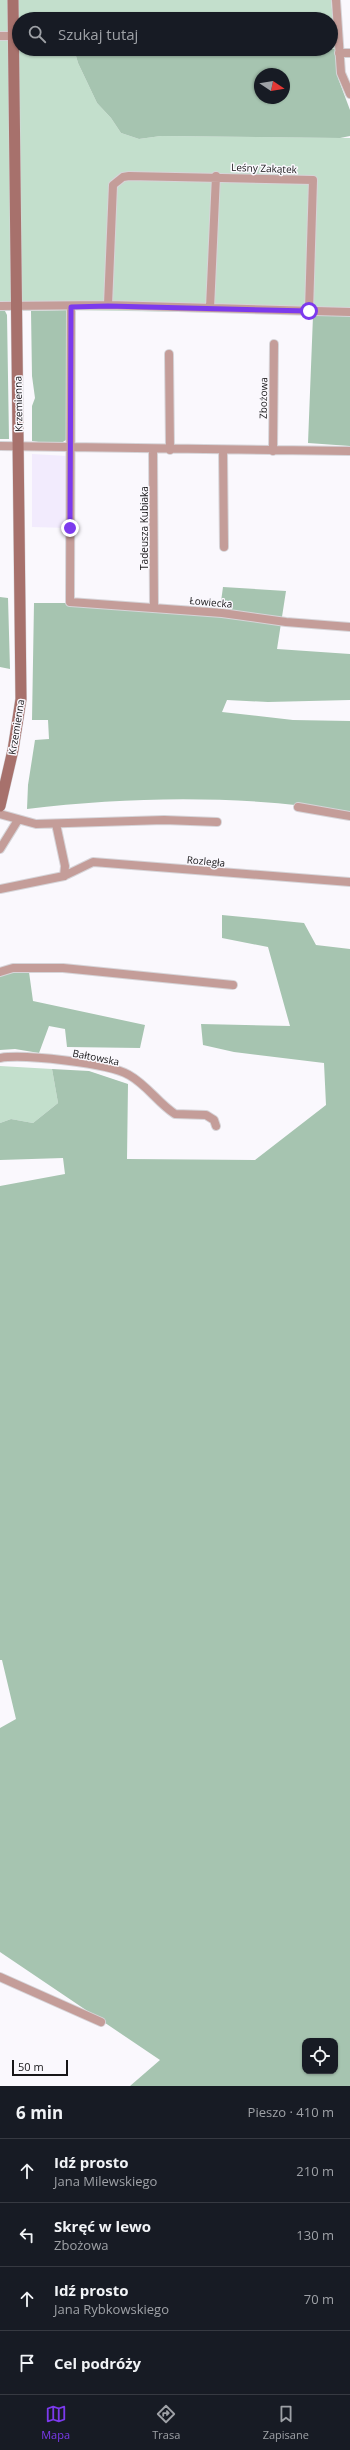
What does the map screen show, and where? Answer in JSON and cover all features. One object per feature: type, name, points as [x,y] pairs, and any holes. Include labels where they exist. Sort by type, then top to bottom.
[{"type":"main road","name":"Krzemienna","points":[[13,0],[13,12]]},
{"type":"main road","name":"Krzemienna","points":[[0,806],[13,750],[21,699],[13,56]]},
{"type":"street","points":[[336,0],[337,12]]},
{"type":"street","points":[[338,35],[341,73],[350,94]]},
{"type":"street","points":[[0,36],[12,36]]},
{"type":"street","points":[[339,53],[350,53]]},
{"type":"street","points":[[108,306],[113,185],[123,177],[129,176],[216,176],[210,308]]},
{"type":"street","name":"Leśny Zakątek","points":[[216,176],[313,180],[309,311]]},
{"type":"street","points":[[0,306],[108,306],[350,312]]},
{"type":"street","points":[[70,448],[71,307]]},
{"type":"street","name":"Zbożowa","points":[[273,451],[274,344]]},
{"type":"street","points":[[169,354],[170,450]]},
{"type":"street","points":[[0,446],[170,450],[350,451]]},
{"type":"street","name":"Łowiecka","points":[[70,448],[70,602],[222,613],[286,622],[350,627]]},
{"type":"street","name":"Tadeusza Kubiaka","points":[[153,449],[154,608]]},
{"type":"street","points":[[223,450],[224,548]]},
{"type":"street","points":[[298,807],[350,816]]},
{"type":"street","points":[[0,814],[36,824],[164,820],[217,822]]},
{"type":"street","points":[[0,849],[18,820]]},
{"type":"street","points":[[56,824],[65,866],[64,876]]},
{"type":"street","name":"Rozległa","points":[[0,889],[64,876],[93,862],[350,882]]},
{"type":"street","points":[[0,972],[13,968],[63,968],[233,985]]},
{"type":"street","name":"Bałtowska","points":[[0,1058],[19,1056],[45,1058],[116,1069],[140,1082],[175,1114],[210,1116],[214,1120],[216,1126]]},
{"type":"street","points":[[0,1977],[101,2022]]},
{"type":"shaded area","points":[[32,454],[67,456],[68,528],[32,527]]},
{"type":"green space","points":[[0,0],[331,0],[332,12],[12,12],[12,56],[76,56],[97,103],[111,118],[121,133],[139,139],[161,136],[350,138],[350,315],[69,310],[0,311]]},
{"type":"green space","points":[[76,56],[336,56],[338,78],[350,110],[350,136],[340,138],[161,136],[139,139],[121,133],[111,118],[97,103]]},
{"type":"green space","points":[[69,310],[66,440],[58,445],[32,441],[32,406],[35,398],[32,376],[31,311]]},
{"type":"green space","points":[[0,311],[5,311],[7,315],[9,439],[0,439]]},
{"type":"green space","points":[[350,315],[350,446],[308,443],[313,316]]},
{"type":"green space","points":[[223,587],[286,591],[277,649],[350,654],[350,700],[268,702],[227,700],[222,712],[293,720],[350,721],[350,812],[310,806],[229,800],[188,799],[108,802],[27,809],[28,785],[35,740],[49,739],[48,720],[32,720],[34,603],[67,603],[67,606],[219,616]]},
{"type":"green space","points":[[0,597],[8,598],[10,669],[0,667]]},
{"type":"green space","points":[[222,915],[304,923],[316,945],[350,949],[350,2086],[130,2086],[160,2060],[0,1952],[0,1728],[16,1719],[2,1660],[0,1660],[0,1186],[65,1174],[63,1158],[0,1160],[0,1123],[11,1119],[33,1123],[58,1103],[52,1069],[89,1071],[128,1084],[127,1159],[255,1160],[326,1105],[324,1063],[234,1052],[203,1045],[201,1024],[290,1026],[268,947],[222,938]]},
{"type":"green space","points":[[18,971],[29,972],[33,1001],[145,1025],[140,1048],[67,1047],[65,1029],[49,1026],[39,1053],[15,1049],[0,1050],[0,976]]},
{"type":"green space","points":[[0,1066],[52,1069],[58,1103],[33,1123],[11,1119],[0,1123]]},
{"type":"route","points":[[70,528],[71,307],[108,306],[309,311]]}]
